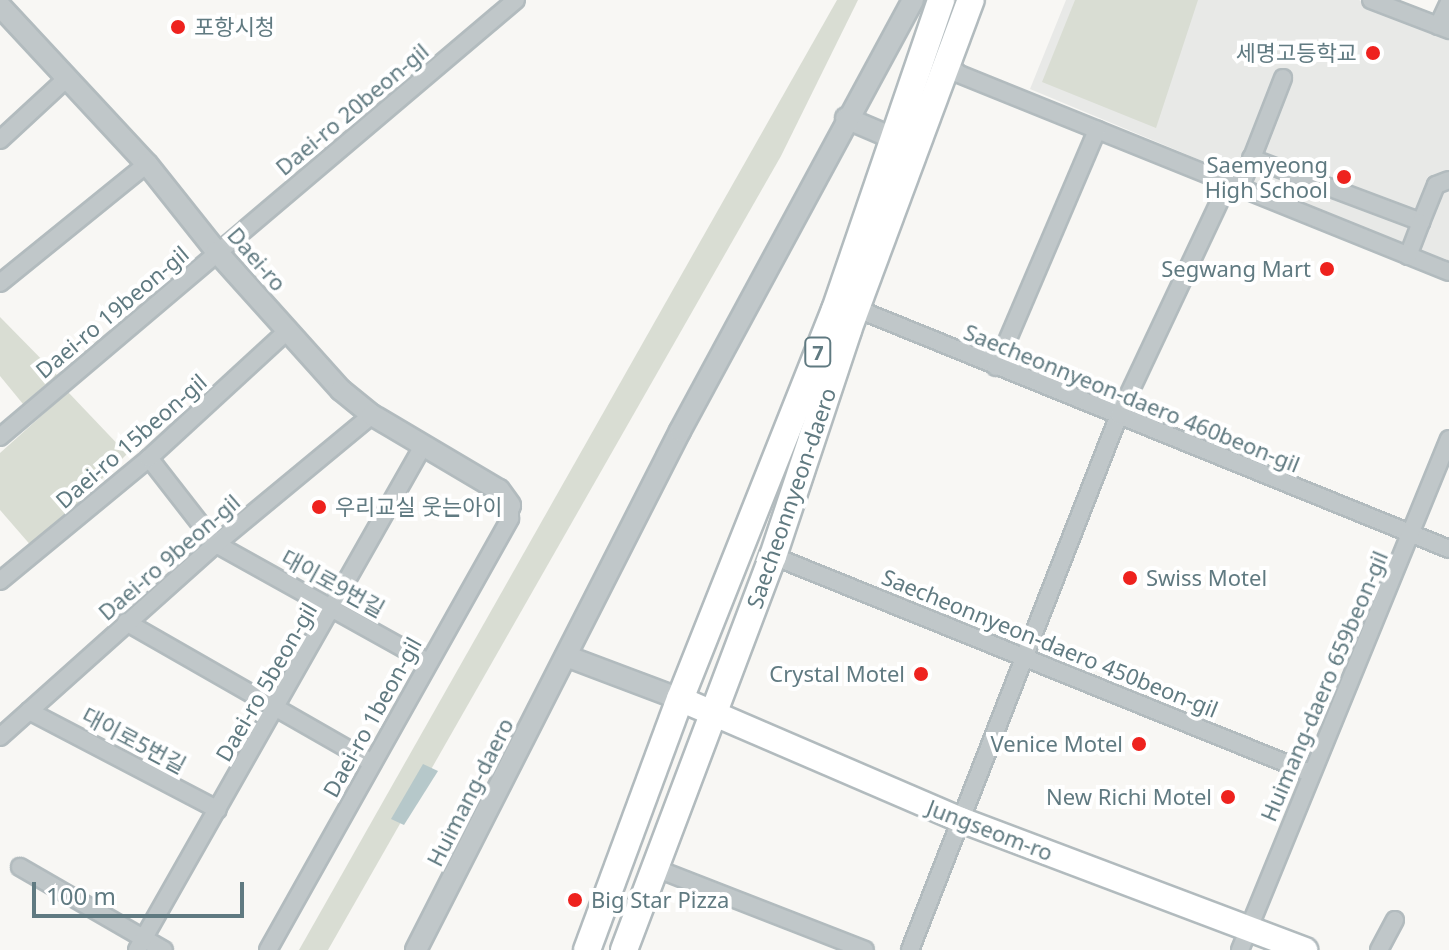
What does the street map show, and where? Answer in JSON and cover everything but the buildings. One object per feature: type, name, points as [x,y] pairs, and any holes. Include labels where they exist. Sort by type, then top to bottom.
[{"type":"main road","name":"Saecheonnyeon-daero","points":[[624,950],[773,556],[848,305],[893,138],[941,0]]},
{"type":"main road","name":"Saecheonnyeon-daero","points":[[587,950],[680,699],[848,305],[971,0]]},
{"type":"main road","name":"Jungseom-ro","points":[[680,699],[961,820],[1305,950]]},
{"type":"street","name":"Daei-ro 20beon-gil","points":[[217,252],[516,0]]},
{"type":"street","points":[[680,699],[566,656],[846,118],[913,0]]},
{"type":"street","points":[[1371,0],[1444,28],[1449,2]]},
{"type":"street","name":"Daei-ro","points":[[4,17],[147,164],[217,252],[341,390],[372,415],[499,490],[510,505]]},
{"type":"street","points":[[946,63],[959,74],[1449,272]]},
{"type":"street","points":[[910,950],[1119,415],[1251,158],[1283,78]]},
{"type":"street","points":[[0,140],[66,79]]},
{"type":"street","points":[[846,118],[893,138]]},
{"type":"street","points":[[996,367],[1097,130]]},
{"type":"street","points":[[1251,158],[1421,222]]},
{"type":"street","points":[[0,283],[147,164]]},
{"type":"street","points":[[1408,256],[1436,185],[1449,180]]},
{"type":"street","name":"Daei-ro 19beon-gil","points":[[0,437],[217,252]]},
{"type":"street","name":"Saecheonnyeon-daero 460beon-gil","points":[[848,305],[1449,549]]},
{"type":"street","name":"Daei-ro 15beon-gil","points":[[0,581],[149,458],[288,330]]},
{"type":"street","name":"Daei-ro 9beon-gil","points":[[0,737],[216,544],[372,415]]},
{"type":"street","name":"Huimang-daero 659beon-gil","points":[[1240,950],[1449,439]]},
{"type":"street","name":"Daei-ro 5beon-gil","points":[[140,944],[423,446]]},
{"type":"street","points":[[149,458],[216,544]]},
{"type":"street","name":"Daei-ro 1beon-gil","points":[[268,950],[370,762],[510,518],[510,505]]},
{"type":"street","name":"대이로9번길","points":[[216,544],[428,662]]},
{"type":"street","name":"Saecheonnyeon-daero 450beon-gil","points":[[773,556],[1025,655],[1310,773]]},
{"type":"street","points":[[126,622],[370,762]]},
{"type":"street","name":"Huimang-daero","points":[[416,950],[566,656]]},
{"type":"street","name":"대이로5번길","points":[[29,711],[218,810]]},
{"type":"street","points":[[20,867],[140,944],[164,950]]},
{"type":"street","points":[[655,868],[865,950]]},
{"type":"street","points":[[1379,950],[1395,920]]},
{"type":"shaded area","points":[[837,0],[858,0],[781,156],[328,950],[299,950]]},
{"type":"shaded area","name":"Saemyeong High School","points":[[1066,0],[1359,0],[1449,38],[1449,264],[1030,89]]},
{"type":"shaded area","points":[[1075,0],[1198,0],[1156,128],[1042,82]]},
{"type":"shaded area","points":[[0,317],[57,375],[23,404],[0,376]]},
{"type":"shaded area","points":[[68,392],[127,454],[33,548],[0,510],[0,453]]},
{"type":"shaded area","points":[[423,764],[438,771],[404,825],[391,819]]},
{"type":"place","name":"포항시청","points":[[178,27]]},
{"type":"place","name":"세명고등학교","points":[[1373,53]]},
{"type":"place","name":"Saemyeong High School","points":[[1344,177]]},
{"type":"place","name":"Segwang Mart","points":[[1327,269]]},
{"type":"place","name":"우리교실 웃는아이","points":[[319,507]]},
{"type":"place","name":"Swiss Motel","points":[[1130,578]]},
{"type":"place","name":"Crystal Motel","points":[[921,674]]},
{"type":"place","name":"Venice Motel","points":[[1139,744]]},
{"type":"place","name":"New Richi Motel","points":[[1228,797]]},
{"type":"place","name":"Big Star Pizza","points":[[575,900]]}]
